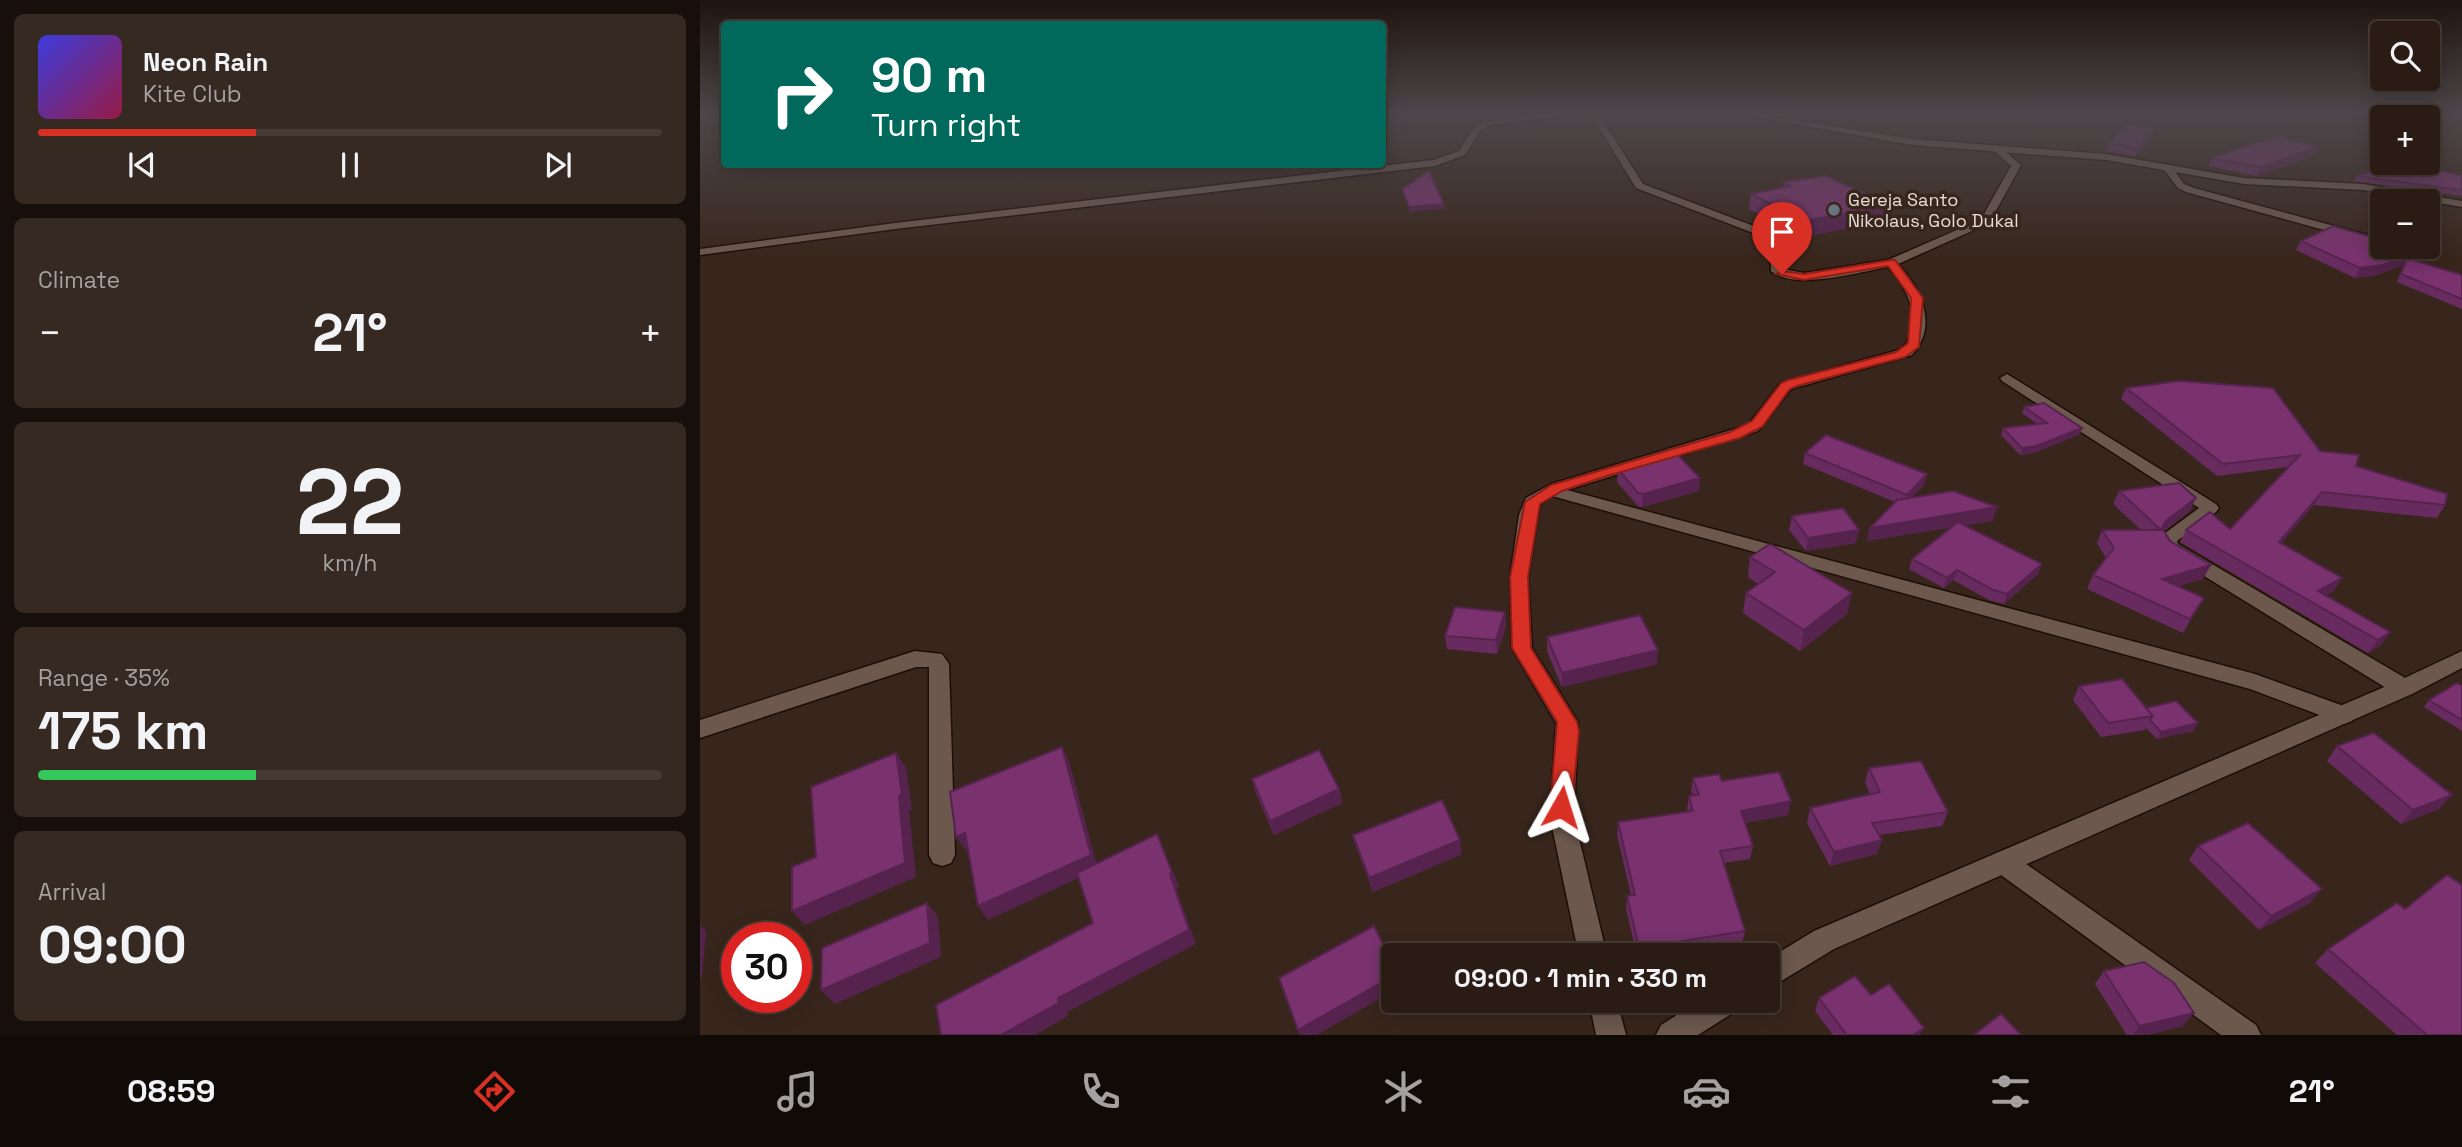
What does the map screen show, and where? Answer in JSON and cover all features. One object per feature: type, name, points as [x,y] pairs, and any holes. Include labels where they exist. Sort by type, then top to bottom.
[{"type":"street","points":[[700,252],[1440,161]]},
{"type":"street","points":[[1623,161],[1636,183],[1768,235],[1776,244],[1775,268],[1782,274],[1804,277],[1891,263],[1972,227],[1988,216],[2016,165],[2012,161]]},
{"type":"street","points":[[2130,161],[2244,181],[2363,187],[2462,204]]},
{"type":"street","points":[[2167,167],[2181,186],[2190,190],[2370,240]]},
{"type":"street","points":[[1590,943],[1562,817],[1567,722],[1522,648],[1519,577],[1532,502],[1551,491],[1602,473],[1735,435],[1757,424],[1786,386],[1912,349],[1917,337],[1917,298],[1891,263]]},
{"type":"street","points":[[2007,378],[2208,506],[2210,510],[2167,540],[2171,548],[2404,688]]},
{"type":"street","points":[[1551,491],[2255,682],[2344,715]]},
{"type":"street","points":[[700,729],[915,659],[935,659],[939,664],[942,855]]},
{"type":"street","points":[[1780,968],[1824,940],[2344,715],[2462,659]]},
{"type":"street","points":[[2003,862],[2246,1035]]},
{"type":"street","points":[[1606,1013],[1611,1035]]},
{"type":"street","points":[[1671,1035],[1707,1013]]},
{"type":"building","points":[[2230,161],[2277,161],[2261,167]]},
{"type":"building","points":[[2440,170],[2462,176],[2462,190],[2357,176],[2370,172],[2370,175],[2440,175]]},
{"type":"building","points":[[1429,171],[1444,204],[1409,207],[1402,189]]},
{"type":"building","points":[[1826,176],[1890,205],[1804,221],[1751,194],[1790,186],[1783,182]]},
{"type":"building","points":[[2333,226],[2370,237],[2370,259],[2399,259],[2383,265],[2360,268],[2301,241]]},
{"type":"building","points":[[2407,259],[2410,259],[2462,275],[2462,299],[2401,274]]},
{"type":"building","points":[[2179,381],[2273,388],[2320,451],[2359,455],[2356,466],[2447,494],[2445,505],[2322,492],[2279,542],[2342,578],[2318,591],[2390,632],[2378,640],[2186,530],[2210,512],[2230,529],[2300,455],[2223,464],[2126,388]]},
{"type":"building","points":[[2044,403],[2082,428],[2036,446],[2022,448],[2003,428],[2047,423],[2024,407]]},
{"type":"building","points":[[1826,435],[1927,474],[1907,495],[1805,453]]},
{"type":"building","points":[[1676,453],[1700,478],[1643,494],[1638,493],[1618,469]]},
{"type":"building","points":[[2179,483],[2196,498],[2166,521],[2162,528],[2170,541],[2211,565],[2162,579],[2204,598],[2190,619],[2093,575],[2114,548],[2102,530],[2161,530],[2119,491]]},
{"type":"building","points":[[1953,491],[1997,507],[1870,528],[1897,500]]},
{"type":"building","points":[[1843,508],[1859,530],[1808,538],[1792,516]]},
{"type":"building","points":[[1958,522],[2042,564],[2007,594],[1993,590],[1957,570],[1947,578],[1912,559]]},
{"type":"building","points":[[1770,544],[1852,593],[1804,630],[1746,593],[1775,572],[1750,557]]},
{"type":"building","points":[[1455,607],[1505,612],[1496,640],[1445,636]]},
{"type":"building","points":[[1640,615],[1658,650],[1562,673],[1547,637]]},
{"type":"building","points":[[2122,679],[2153,716],[2108,723],[2079,686]]},
{"type":"building","points":[[2457,683],[2462,686],[2462,720],[2429,700]]},
{"type":"building","points":[[2176,701],[2198,723],[2161,732],[2150,720],[2153,716],[2146,708]]},
{"type":"building","points":[[2374,733],[2452,795],[2413,810],[2337,746]]},
{"type":"building","points":[[1062,747],[1091,855],[978,906],[965,833],[956,837],[950,792]]},
{"type":"building","points":[[1319,750],[1339,789],[1270,821],[1252,779]]},
{"type":"building","points":[[896,753],[902,794],[899,796],[905,863],[792,911],[792,867],[816,857],[811,787]]},
{"type":"building","points":[[1921,761],[1948,812],[1872,823],[1882,840],[1834,852],[1810,808],[1880,792],[1869,768]]},
{"type":"building","points":[[1779,772],[1791,801],[1741,811],[1753,846],[1720,851],[1745,931],[1670,943],[1638,943],[1627,896],[1635,895],[1618,822],[1693,811],[1689,796],[1699,795],[1693,778],[1719,774],[1722,781]]},
{"type":"building","points":[[1442,800],[1460,840],[1369,878],[1353,835]]},
{"type":"building","points":[[2248,823],[2322,889],[2271,916],[2198,846]]},
{"type":"building","points":[[1157,834],[1172,872],[1170,874],[1189,930],[1058,998],[1059,1003],[1001,1035],[941,1035],[936,1005],[1093,923],[1077,873]]},
{"type":"building","points":[[2447,875],[2462,885],[2462,1035],[2427,1035],[2328,949],[2397,903],[2405,909]]},
{"type":"building","points":[[927,903],[930,943],[821,990],[822,948]]},
{"type":"building","points":[[1374,926],[1382,943],[1381,983],[1298,1030],[1279,978]]},
{"type":"building","points":[[2144,962],[2174,983],[2194,1013],[2139,1026],[2104,971]]},
{"type":"building","points":[[1855,976],[1871,995],[1889,984],[1924,1028],[1913,1035],[1847,1035],[1819,998]]},
{"type":"building","points":[[2001,1014],[2021,1035],[1974,1035]]},
{"type":"place","name":"Gereja Santo Nikolaus, Golo Dukal","points":[[1834,210]]},
{"type":"route","points":[[1561,807],[1567,722],[1522,648],[1519,577],[1532,502],[1557,488],[1753,428],[1786,386],[1907,352],[1914,345],[1917,337],[1917,298],[1891,263],[1804,277],[1782,274]]}]
